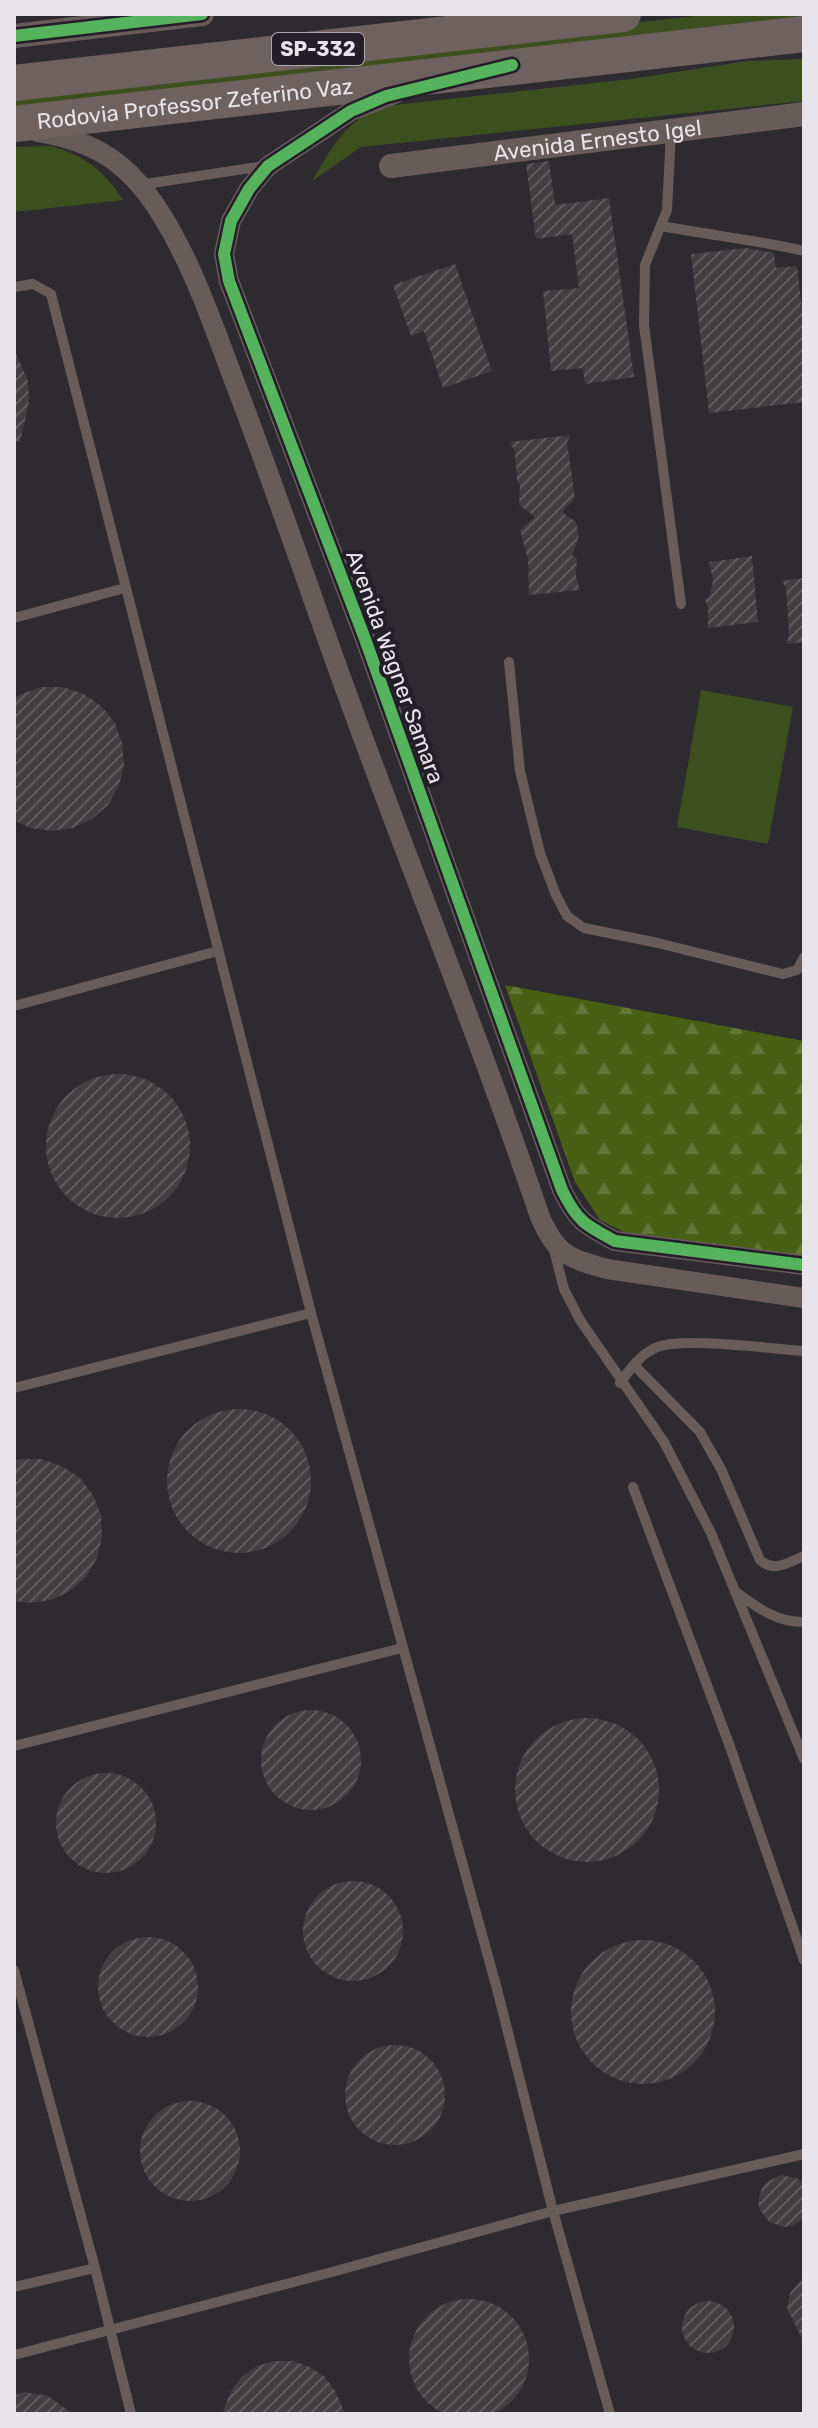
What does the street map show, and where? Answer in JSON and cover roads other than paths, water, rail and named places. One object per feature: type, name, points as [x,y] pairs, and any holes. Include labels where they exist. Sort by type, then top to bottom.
[{"type":"highway","name":"Rodovia Professor Zeferino Vaz","points":[[14,83],[421,31],[623,14]]},
{"type":"highway","name":"Rodovia Professor Zeferino Vaz","points":[[14,126],[512,65],[801,36]]},
{"type":"street","points":[[14,36],[141,18],[202,14]]},
{"type":"street","name":"Avenida Wagner Samara","points":[[512,65],[386,96],[351,111],[268,166],[249,189],[231,221],[224,254],[229,281],[365,639],[573,1214],[590,1228],[615,1241],[804,1265]]},
{"type":"street","name":"Avenida Ernesto Igel","points":[[391,166],[804,114]]},
{"type":"street","points":[[14,126],[91,145],[119,162],[160,212],[192,269],[552,1244],[577,1261],[607,1269],[804,1298]]},
{"type":"lane","points":[[606,14],[614,15]]},
{"type":"lane","points":[[671,130],[667,210],[645,265],[644,325],[681,604]]},
{"type":"lane","points":[[139,185],[268,166]]},
{"type":"lane","points":[[662,226],[804,251]]},
{"type":"lane","points":[[14,287],[33,284],[51,294],[311,1313],[610,2414]]},
{"type":"lane","points":[[14,618],[125,588]]},
{"type":"lane","points":[[509,662],[520,771],[540,853],[567,916],[584,928],[783,974],[797,970],[804,957]]},
{"type":"lane","points":[[14,1006],[218,951]]},
{"type":"lane","points":[[552,1244],[569,1299],[620,1383],[664,1442],[711,1533],[804,1759]]},
{"type":"lane","points":[[14,1388],[311,1313]]},
{"type":"lane","points":[[620,1383],[634,1365],[652,1349],[662,1345],[685,1343],[804,1351]]},
{"type":"lane","points":[[634,1365],[700,1432],[721,1469],[760,1560],[775,1567],[804,1556]]},
{"type":"lane","points":[[633,1487],[729,1744],[804,1960]]},
{"type":"lane","points":[[734,1591],[769,1616],[804,1622]]},
{"type":"lane","points":[[14,1746],[402,1648]]},
{"type":"lane","points":[[14,1971],[95,2268],[131,2414]]},
{"type":"lane","points":[[14,2355],[553,2211],[804,2154]]},
{"type":"lane","points":[[14,2287],[95,2268]]}]
